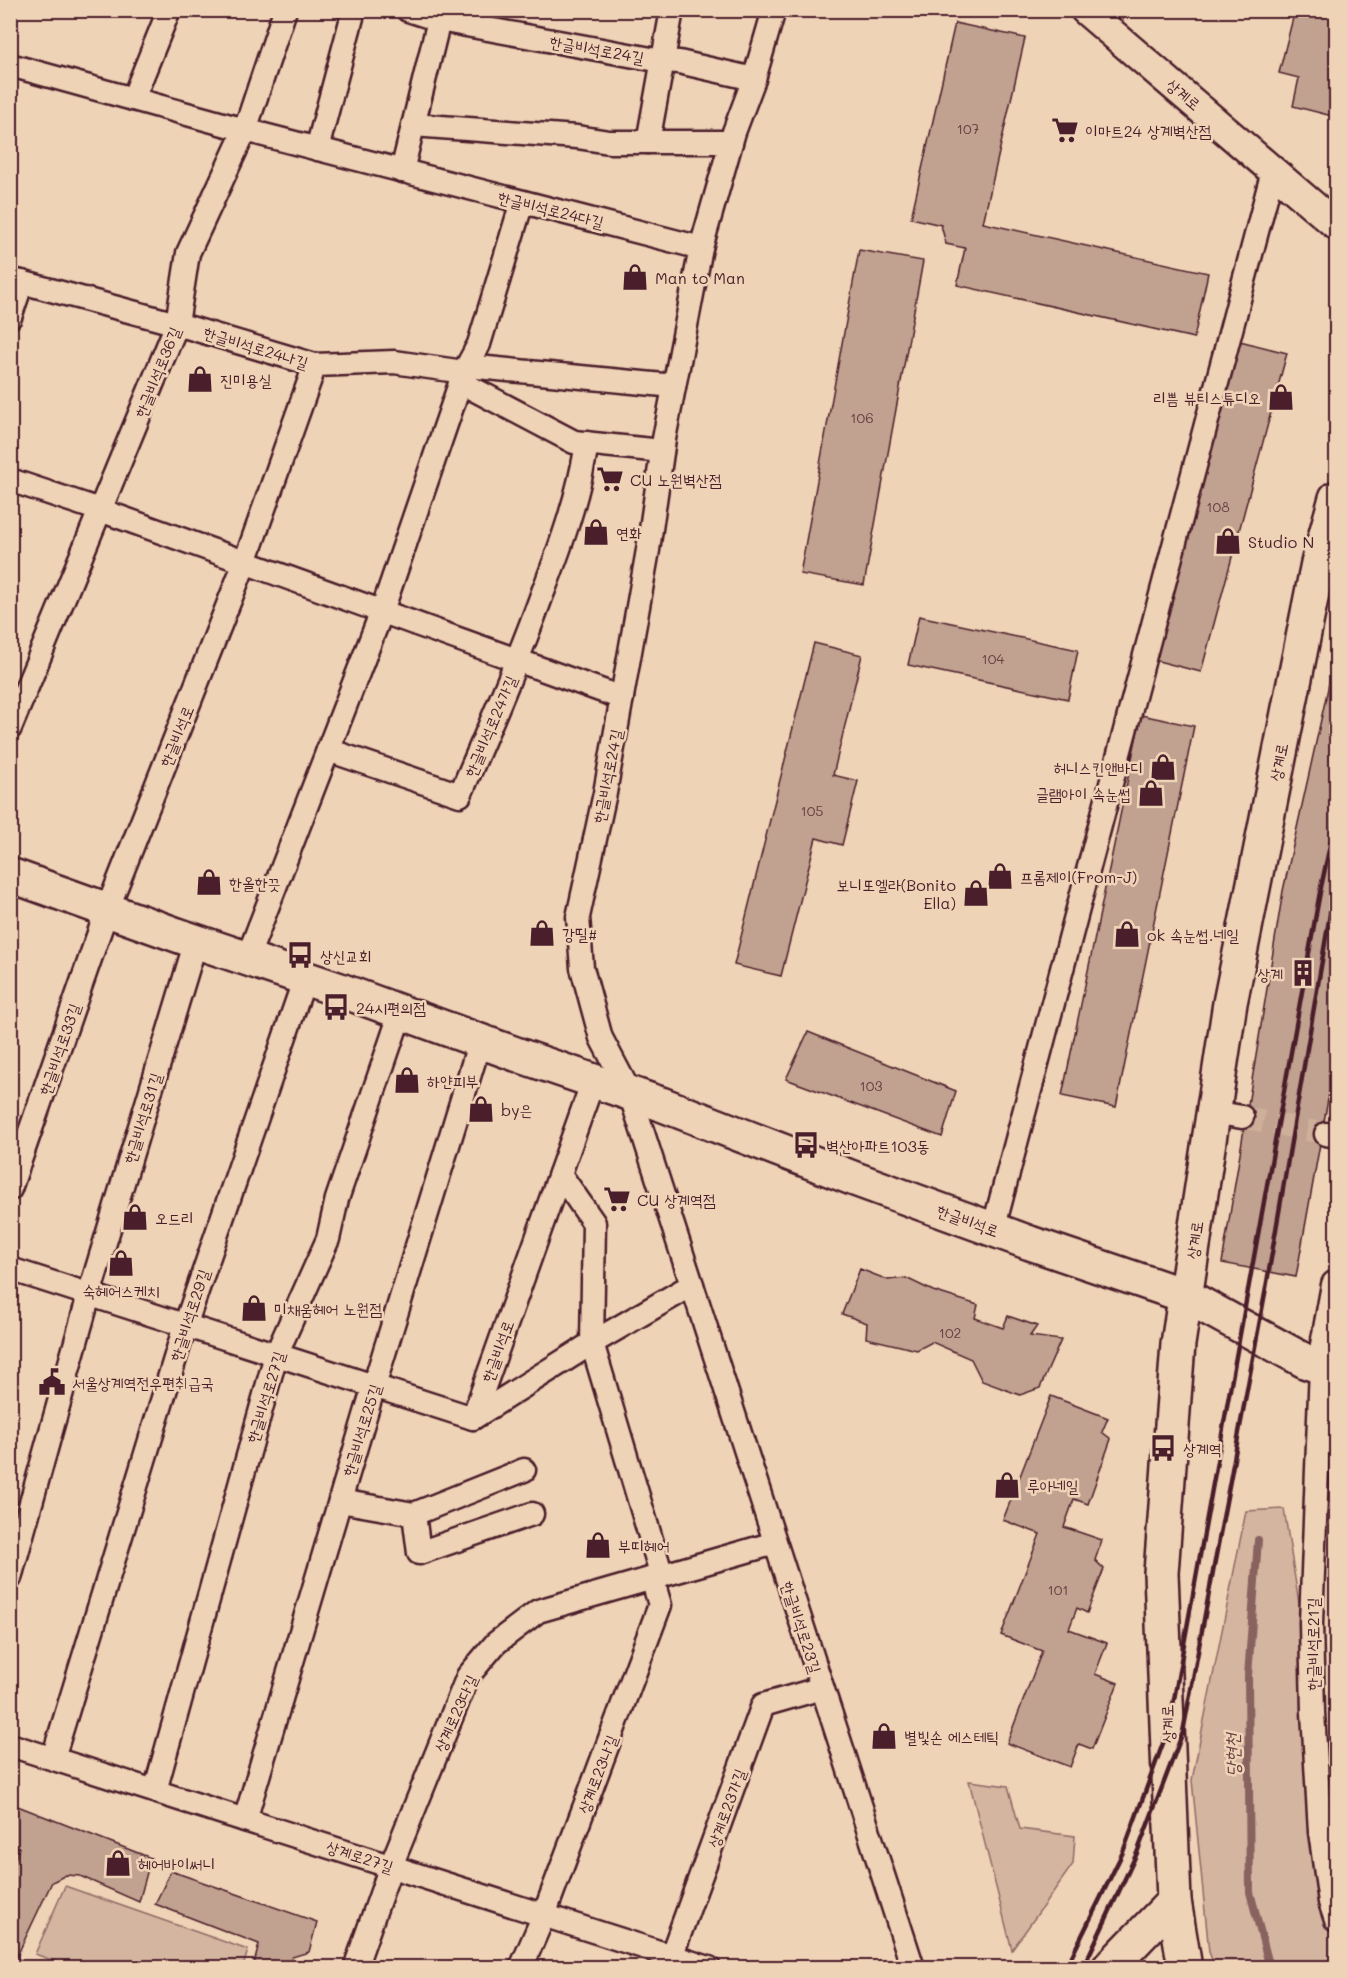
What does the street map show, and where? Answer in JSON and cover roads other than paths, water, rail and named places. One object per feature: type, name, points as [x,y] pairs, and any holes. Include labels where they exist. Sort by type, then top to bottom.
[{"type":"main road","name":"상계로","points":[[1185,1968],[1174,1901],[1161,1573],[1178,1344],[1186,1296],[1227,1114],[1230,1003],[1327,564],[1336,498]]},
{"type":"main road","name":"한글비석로","points":[[13,883],[107,910],[305,978],[630,1093],[993,1230],[1186,1296],[1307,1362],[1329,1370]]},
{"type":"main road","points":[[1109,1968],[1174,1901]]},
{"type":"street","points":[[133,99],[169,10]]},
{"type":"street","name":"한글비석로36길","points":[[10,728],[177,324],[188,253],[245,130],[285,10]]},
{"type":"street","points":[[317,149],[354,10]]},
{"type":"street","points":[[402,171],[439,20],[408,10]]},
{"type":"street","points":[[648,142],[672,10]]},
{"type":"street","name":"한글비석로24길","points":[[630,1093],[602,1038],[582,968],[578,917],[605,793],[648,550],[662,451],[701,248],[731,142],[754,79],[774,10]]},
{"type":"street","name":"상계로","points":[[1085,10],[1336,225]]},
{"type":"street","name":"한글비석로24길","points":[[439,20],[662,61],[679,62],[754,79]]},
{"type":"street","name":"한글비석로24다길","points":[[10,65],[245,130],[701,248]]},
{"type":"street","points":[[413,125],[577,137],[609,142],[731,142]]},
{"type":"street","points":[[993,1230],[1274,171]]},
{"type":"street","points":[[247,958],[382,611],[464,373],[479,344],[522,202]]},
{"type":"street","points":[[10,317],[16,281]]},
{"type":"street","name":"한글비석로24나길","points":[[16,281],[177,324],[315,365],[394,362],[464,373],[674,386]]},
{"type":"street","points":[[245,562],[315,365]]},
{"type":"street","points":[[464,373],[574,442],[662,451]]},
{"type":"street","name":"한글비석로24가길","points":[[328,750],[460,795],[518,661],[566,531],[581,482],[587,443]]},
{"type":"street","name":"한글비석로24가길","points":[[10,480],[100,510],[622,698]]},
{"type":"street","name":"한글비석로","points":[[107,910],[245,562]]},
{"type":"street","name":"한글비석로33길","points":[[10,1189],[107,910]]},
{"type":"street","name":"한글비석로31길","points":[[10,1578],[89,1295],[195,941]]},
{"type":"street","name":"한글비석로29길","points":[[53,1758],[185,1326],[305,978]]},
{"type":"street","name":"한글비석로27길","points":[[155,1791],[276,1355],[328,1239],[337,1199],[401,1012]]},
{"type":"street","name":"한글비석로25길","points":[[245,1820],[374,1386],[480,1041]]},
{"type":"street","name":"한글비석로","points":[[473,1418],[593,1081]]},
{"type":"street","name":"한글비석로23길","points":[[630,1093],[913,1968]]},
{"type":"street","name":"상계로23나길","points":[[521,1968],[544,1915],[660,1605],[657,1577],[592,1343],[594,1222],[560,1174]]},
{"type":"street","points":[[10,1269],[473,1418],[592,1343],[692,1285]]},
{"type":"street","points":[[1329,1370],[1336,1285]]},
{"type":"street","name":"한글비석로21길","points":[[1329,1370],[1311,1623],[1313,1712],[1320,1832],[1330,1902],[1336,1920]]},
{"type":"street","points":[[340,1501],[414,1514],[524,1470]]},
{"type":"street","points":[[414,1514],[419,1553],[532,1514]]},
{"type":"street","name":"상계로23다길","points":[[355,1968],[391,1866],[468,1676],[496,1643],[538,1611],[776,1543]]},
{"type":"street","name":"상계로23가길","points":[[669,1962],[764,1705],[822,1688]]},
{"type":"street","name":"상계로27길","points":[[10,1745],[544,1915],[669,1962],[709,1968]]},
{"type":"waterway","name":"당현천","points":[[1258,1540],[1248,1676],[1250,1892],[1270,1968]]},
{"type":"tunnel","points":[[1242,1117],[1326,1134]]},
{"type":"railway","points":[[1066,1968],[1123,1852],[1169,1727],[1320,892],[1336,817]]},
{"type":"railway","points":[[1083,1968],[1137,1853],[1183,1732],[1266,1288],[1336,879]]},
{"type":"place","name":"이마트24 상계벽산점","points":[[1065,130]]},
{"type":"place","name":"Man to Man","points":[[635,277]]},
{"type":"place","name":"진미용실","points":[[200,379]]},
{"type":"place","name":"리쁨 뷰티스튜디오","points":[[1281,397]]},
{"type":"place","name":"CU 노원벽산점","points":[[610,479]]},
{"type":"place","name":"연화","points":[[596,532]]},
{"type":"place","name":"Studio N","points":[[1228,541]]},
{"type":"place","name":"허니스킨앤바디","points":[[1163,767]]},
{"type":"place","name":"글램아이 속눈썹","points":[[1151,793]]},
{"type":"place","name":"프롬제이(From-J)","points":[[1000,876]]},
{"type":"place","name":"한올한끗","points":[[209,882]]},
{"type":"place","name":"보니또엘라(Bonito Ella)","points":[[976,893]]},
{"type":"place","name":"강띨#","points":[[542,933]]},
{"type":"place","name":"ok 속눈썹.네일","points":[[1127,934]]},
{"type":"place","name":"상신교회","points":[[300,955]]},
{"type":"place","name":"상계","points":[[1303,973]]},
{"type":"place","name":"24시편의점","points":[[336,1007]]},
{"type":"place","name":"하얀피부","points":[[407,1080]]},
{"type":"place","name":"by은","points":[[481,1109]]},
{"type":"place","name":"벽산아파트103동","points":[[806,1145]]},
{"type":"place","name":"CU 상계역점","points":[[617,1199]]},
{"type":"place","name":"오드리","points":[[135,1217]]},
{"type":"place","name":"숙헤어스케치","points":[[121,1263]]},
{"type":"place","name":"미채움헤어 노원점","points":[[254,1308]]},
{"type":"place","name":"서울상계역전우편취급국","points":[[52,1382]]},
{"type":"place","name":"상계역","points":[[1163,1448]]},
{"type":"place","name":"루아네일","points":[[1007,1485]]},
{"type":"place","name":"부띠헤어","points":[[598,1545]]},
{"type":"place","name":"별빛손 에스테틱","points":[[884,1736]]},
{"type":"place","name":"헤어바이써니","points":[[118,1863]]}]
